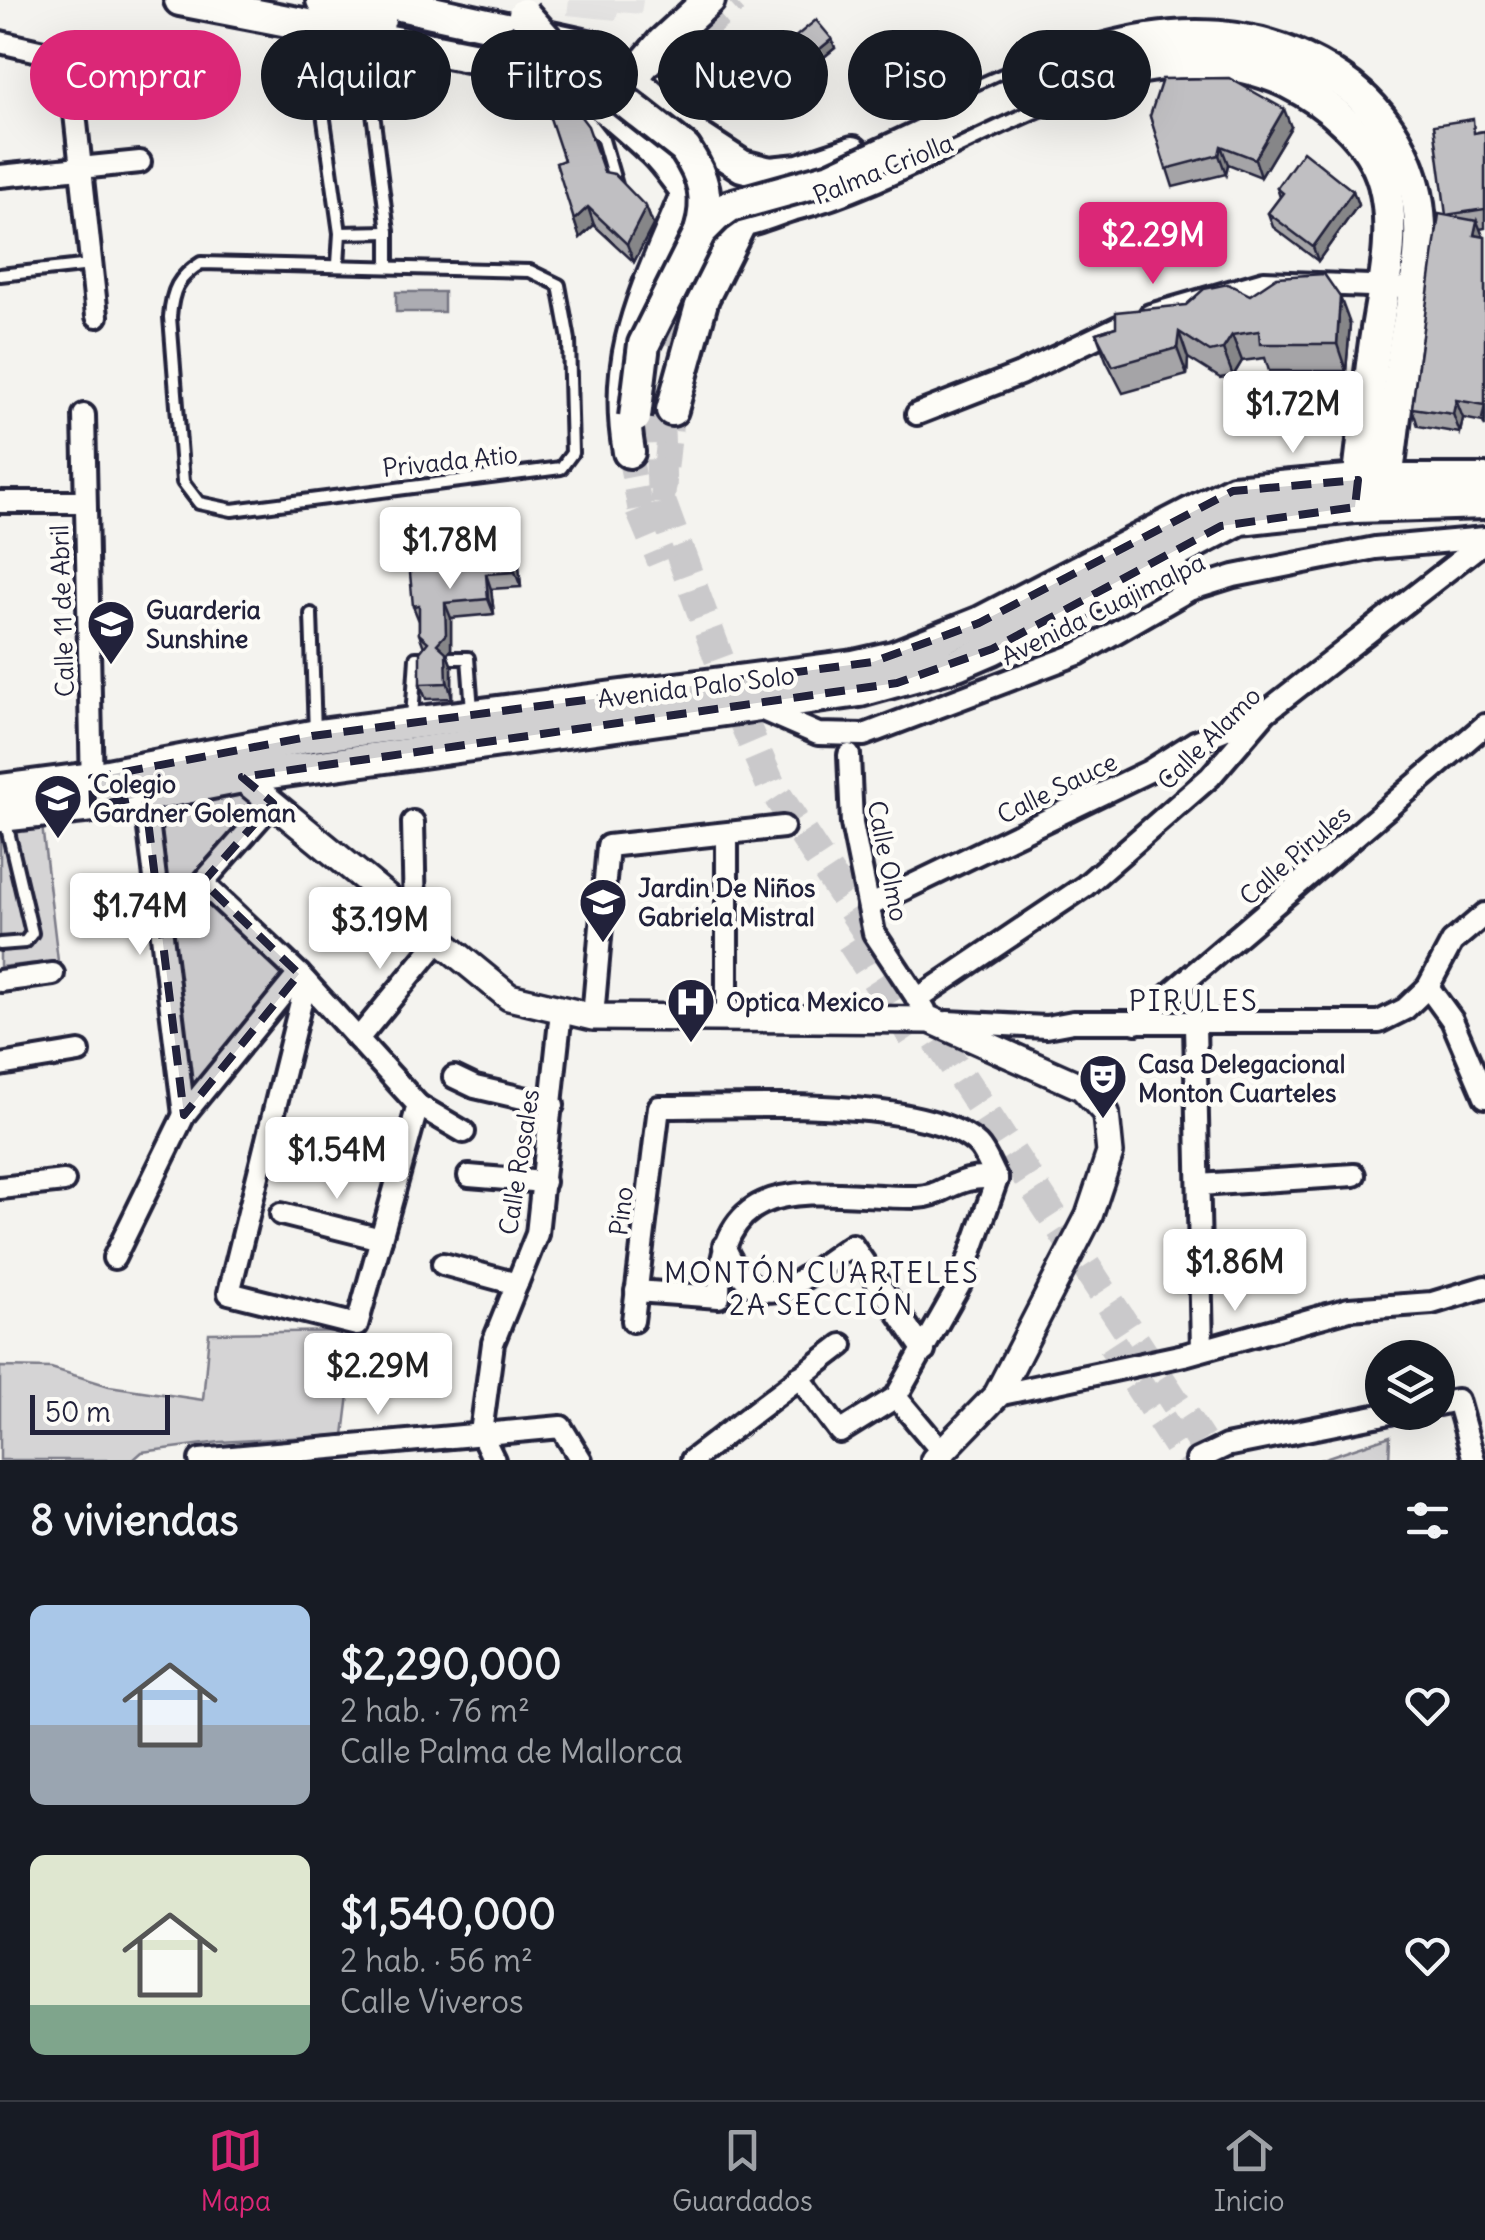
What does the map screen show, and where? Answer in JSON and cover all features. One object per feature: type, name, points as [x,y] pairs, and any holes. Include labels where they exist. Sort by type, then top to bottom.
[{"type":"main road","points":[[180,0],[316,13],[438,14]]},
{"type":"main road","points":[[638,90],[646,89],[662,43],[709,0]]},
{"type":"main road","name":"Palma Criolla","points":[[397,2],[438,14],[515,14],[597,48],[719,155],[770,173],[854,168],[1105,76],[1173,64],[1236,65],[1277,78],[1321,103],[1356,135],[1372,158],[1386,198],[1389,244],[1399,287]]},
{"type":"main road","points":[[316,13],[351,30]]},
{"type":"main road","points":[[515,14],[685,149],[700,171],[707,196],[700,232],[644,344],[655,414]]},
{"type":"main road","name":"Palma Criolla","points":[[1151,37],[1242,34],[1315,62],[1380,115],[1412,173],[1420,225],[1399,287],[1371,494]]},
{"type":"main road","name":"Palma Criolla","points":[[742,220],[834,194],[854,168],[1002,90]]},
{"type":"main road","points":[[700,232],[730,206],[831,178],[1002,98]]},
{"type":"main road","points":[[611,120],[664,162],[686,195],[711,214],[742,220],[655,414],[629,452],[622,413],[628,342],[686,195]]},
{"type":"main road","points":[[655,414],[671,346]]},
{"type":"main road","points":[[1371,494],[1485,480]]},
{"type":"main road","name":"Avenida Palo Solo","points":[[2,807],[92,792],[216,756],[316,736],[473,716],[546,720],[754,706],[897,683],[957,664],[1234,491],[1371,494]]},
{"type":"main road","points":[[1371,494],[1485,504]]},
{"type":"main road","name":"Avenida Palo Solo","points":[[92,792],[145,796],[873,662],[1058,598]]},
{"type":"street","points":[[0,42],[69,58],[97,316]]},
{"type":"street","points":[[0,176],[140,162]]},
{"type":"street","points":[[918,414],[1020,374],[1121,325],[1193,300],[1264,282],[1399,287]]},
{"type":"street","name":"Calle 11 de Abril","points":[[84,415],[92,792]]},
{"type":"street","points":[[0,502],[84,502]]},
{"type":"street","name":"Avenida Cuajimalpa","points":[[754,706],[818,734],[864,736],[1078,654],[1189,590],[1234,576],[1375,548],[1485,540]]},
{"type":"street","name":"Calle Alamo","points":[[924,1009],[1085,886],[1210,777],[1266,712],[1485,540]]},
{"type":"street","name":"Calle Sauce","points":[[869,906],[1148,771],[1195,742],[1266,712]]},
{"type":"street","name":"Calle Pirules","points":[[1136,1022],[1485,725]]},
{"type":"street","name":"Calle Olmo","points":[[849,755],[852,824],[874,932],[924,1009]]},
{"type":"street","points":[[216,756],[509,997],[593,1017],[728,1017],[924,1009],[1046,1026],[1074,1022],[1379,1022],[1404,1009],[1428,987],[1452,942],[1485,914]]},
{"type":"street","points":[[145,796],[184,1114]]},
{"type":"street","points":[[273,802],[205,882],[303,978],[418,1105],[464,1132]]},
{"type":"street","points":[[413,822],[415,916]]},
{"type":"street","points":[[593,1017],[608,846],[783,828]]},
{"type":"street","points":[[727,834],[728,1017]]},
{"type":"street","points":[[358,1038],[440,938]]},
{"type":"street","points":[[0,981],[53,974]]},
{"type":"street","points":[[114,1258],[184,1114],[303,978]]},
{"type":"street","points":[[303,978],[230,1293],[357,1325],[418,1105]]},
{"type":"street","points":[[1428,987],[1452,1020],[1485,1097]]},
{"type":"street","points":[[896,1397],[939,1457],[997,1395],[1089,1216],[1110,1153],[1106,1113],[1082,1088],[924,1009]]},
{"type":"street","name":"Calle Rosales","points":[[481,1433],[493,1343],[538,1234],[561,1010]]},
{"type":"street","points":[[1195,1024],[1202,1349]]},
{"type":"street","points":[[0,1065],[78,1052]]},
{"type":"street","points":[[454,1077],[553,1105]]},
{"type":"street","name":"Pino","points":[[633,1322],[659,1107],[903,1112],[944,1125],[978,1145],[997,1179]]},
{"type":"street","points":[[1199,1184],[1354,1174]]},
{"type":"street","points":[[468,1176],[544,1182]]},
{"type":"street","points":[[636,1291],[719,1297],[728,1232],[745,1212],[783,1195],[922,1197],[975,1176],[997,1179],[960,1284],[896,1397],[840,1432],[799,1377]]},
{"type":"street","points":[[0,1188],[64,1180]]},
{"type":"street","points":[[281,1214],[381,1238]]},
{"type":"street","points":[[724,1246],[738,1277],[751,1288],[768,1292],[786,1287],[852,1245],[924,1350]]},
{"type":"street","points":[[444,1264],[517,1284]]},
{"type":"street","points":[[997,1395],[1202,1349],[1349,1309],[1432,1302],[1485,1287]]},
{"type":"street","points":[[692,1460],[842,1345]]},
{"type":"street","points":[[1455,1400],[1474,1460]]},
{"type":"street","points":[[1196,1460],[1226,1446],[1365,1418]]},
{"type":"street","points":[[200,1460],[363,1453],[481,1433],[561,1428],[582,1460]]},
{"type":"street","points":[[481,1433],[494,1460]]},
{"type":"lane","points":[[316,13],[340,232],[338,264]]},
{"type":"lane","points":[[374,120],[388,232],[388,266]]},
{"type":"lane","points":[[587,120],[603,140],[617,186]]},
{"type":"lane","points":[[340,232],[388,232]]},
{"type":"lane","name":"Privada Atio","points":[[201,263],[338,264],[530,272],[559,286],[568,340],[572,453],[561,468],[232,510],[198,503],[183,482],[170,317],[171,295],[182,275],[201,263]]},
{"type":"lane","points":[[0,275],[92,265]]},
{"type":"lane","points":[[310,614],[316,736]]},
{"type":"lane","points":[[411,724],[416,658],[425,658]]},
{"type":"lane","points":[[451,658],[468,658],[473,716]]},
{"type":"lane","points":[[0,944],[25,942],[32,933],[2,807]]},
{"type":"highlighted area","points":[[1358,480],[1355,507],[1221,526],[992,649],[897,683],[242,777],[273,803],[203,882],[299,974],[184,1115],[145,796],[93,806],[92,778],[312,736],[873,662],[979,623],[1233,491]]},
{"type":"shaded area","points":[[569,0],[643,0],[641,14],[618,12],[616,20],[567,15]]},
{"type":"shaded area","points":[[396,292],[444,292],[444,312],[396,312]]},
{"type":"shaded area","points":[[42,825],[58,961],[0,967],[0,830]]},
{"type":"shaded area","points":[[357,1331],[344,1435],[220,1442],[142,1452],[133,1460],[0,1460],[0,1367],[51,1368],[109,1386],[203,1400],[209,1333]]},
{"type":"shaded area","points":[[1390,1436],[1389,1460],[1319,1460]]},
{"type":"building","points":[[816,20],[824,30],[804,30]]},
{"type":"building","points":[[1229,78],[1284,109],[1255,159],[1221,146],[1219,155],[1166,169],[1151,119],[1162,79]]},
{"type":"building","points":[[1473,119],[1474,133],[1485,131],[1485,209],[1446,215],[1434,125]]},
{"type":"building","points":[[551,120],[583,120],[604,172],[614,174],[646,207],[627,244],[588,207],[574,220],[556,163],[564,160]]},
{"type":"building","points":[[1303,151],[1353,191],[1313,247],[1268,213],[1283,193],[1277,188]]},
{"type":"building","points":[[1439,214],[1477,221],[1474,235],[1485,237],[1485,405],[1456,400],[1453,414],[1412,408]]},
{"type":"building","points":[[1324,274],[1340,297],[1337,344],[1260,344],[1259,331],[1232,335],[1223,349],[1210,352],[1179,332],[1177,348],[1113,366],[1096,333],[1116,327],[1116,312],[1186,305],[1204,289],[1228,284],[1250,295],[1277,277]]},
{"type":"building","points":[[512,542],[515,572],[486,574],[488,599],[445,603],[446,634],[437,644],[446,652],[447,683],[420,684],[420,652],[428,642],[419,634],[419,605],[413,606],[408,551]]},
{"type":"tunnel","points":[[653,109],[655,92],[670,61],[734,0]]},
{"type":"tunnel","points":[[451,33],[471,37]]},
{"type":"tunnel","points":[[671,346],[689,266]]},
{"type":"tunnel","points":[[662,504],[672,410]]},
{"type":"tunnel","points":[[659,414],[662,504],[734,699],[771,786],[883,956]]},
{"type":"tunnel","points":[[629,452],[640,509]]},
{"type":"tunnel","points":[[640,509],[662,561]]},
{"type":"tunnel","points":[[851,941],[913,1037]]},
{"type":"tunnel","points":[[913,1003],[1213,1460]]},
{"type":"tunnel","points":[[1112,1344],[1187,1460]]},
{"type":"place","name":"Guarderia Sunshine","points":[[111,666]]},
{"type":"place","name":"Colegio Gardner Goleman","points":[[58,840]]},
{"type":"place","name":"Jardin De Niños Gabriela Mistral","points":[[603,944]]},
{"type":"place","name":"Optica Mexico","points":[[691,1044]]},
{"type":"place","name":"Casa Delegacional Monton Cuarteles","points":[[1103,1120]]},
{"type":"district","name":"PIRULES","points":[[1194,1001]]},
{"type":"district","name":"MONTÓN CUARTELES 2A SECCIÓN","points":[[822,1289]]}]
